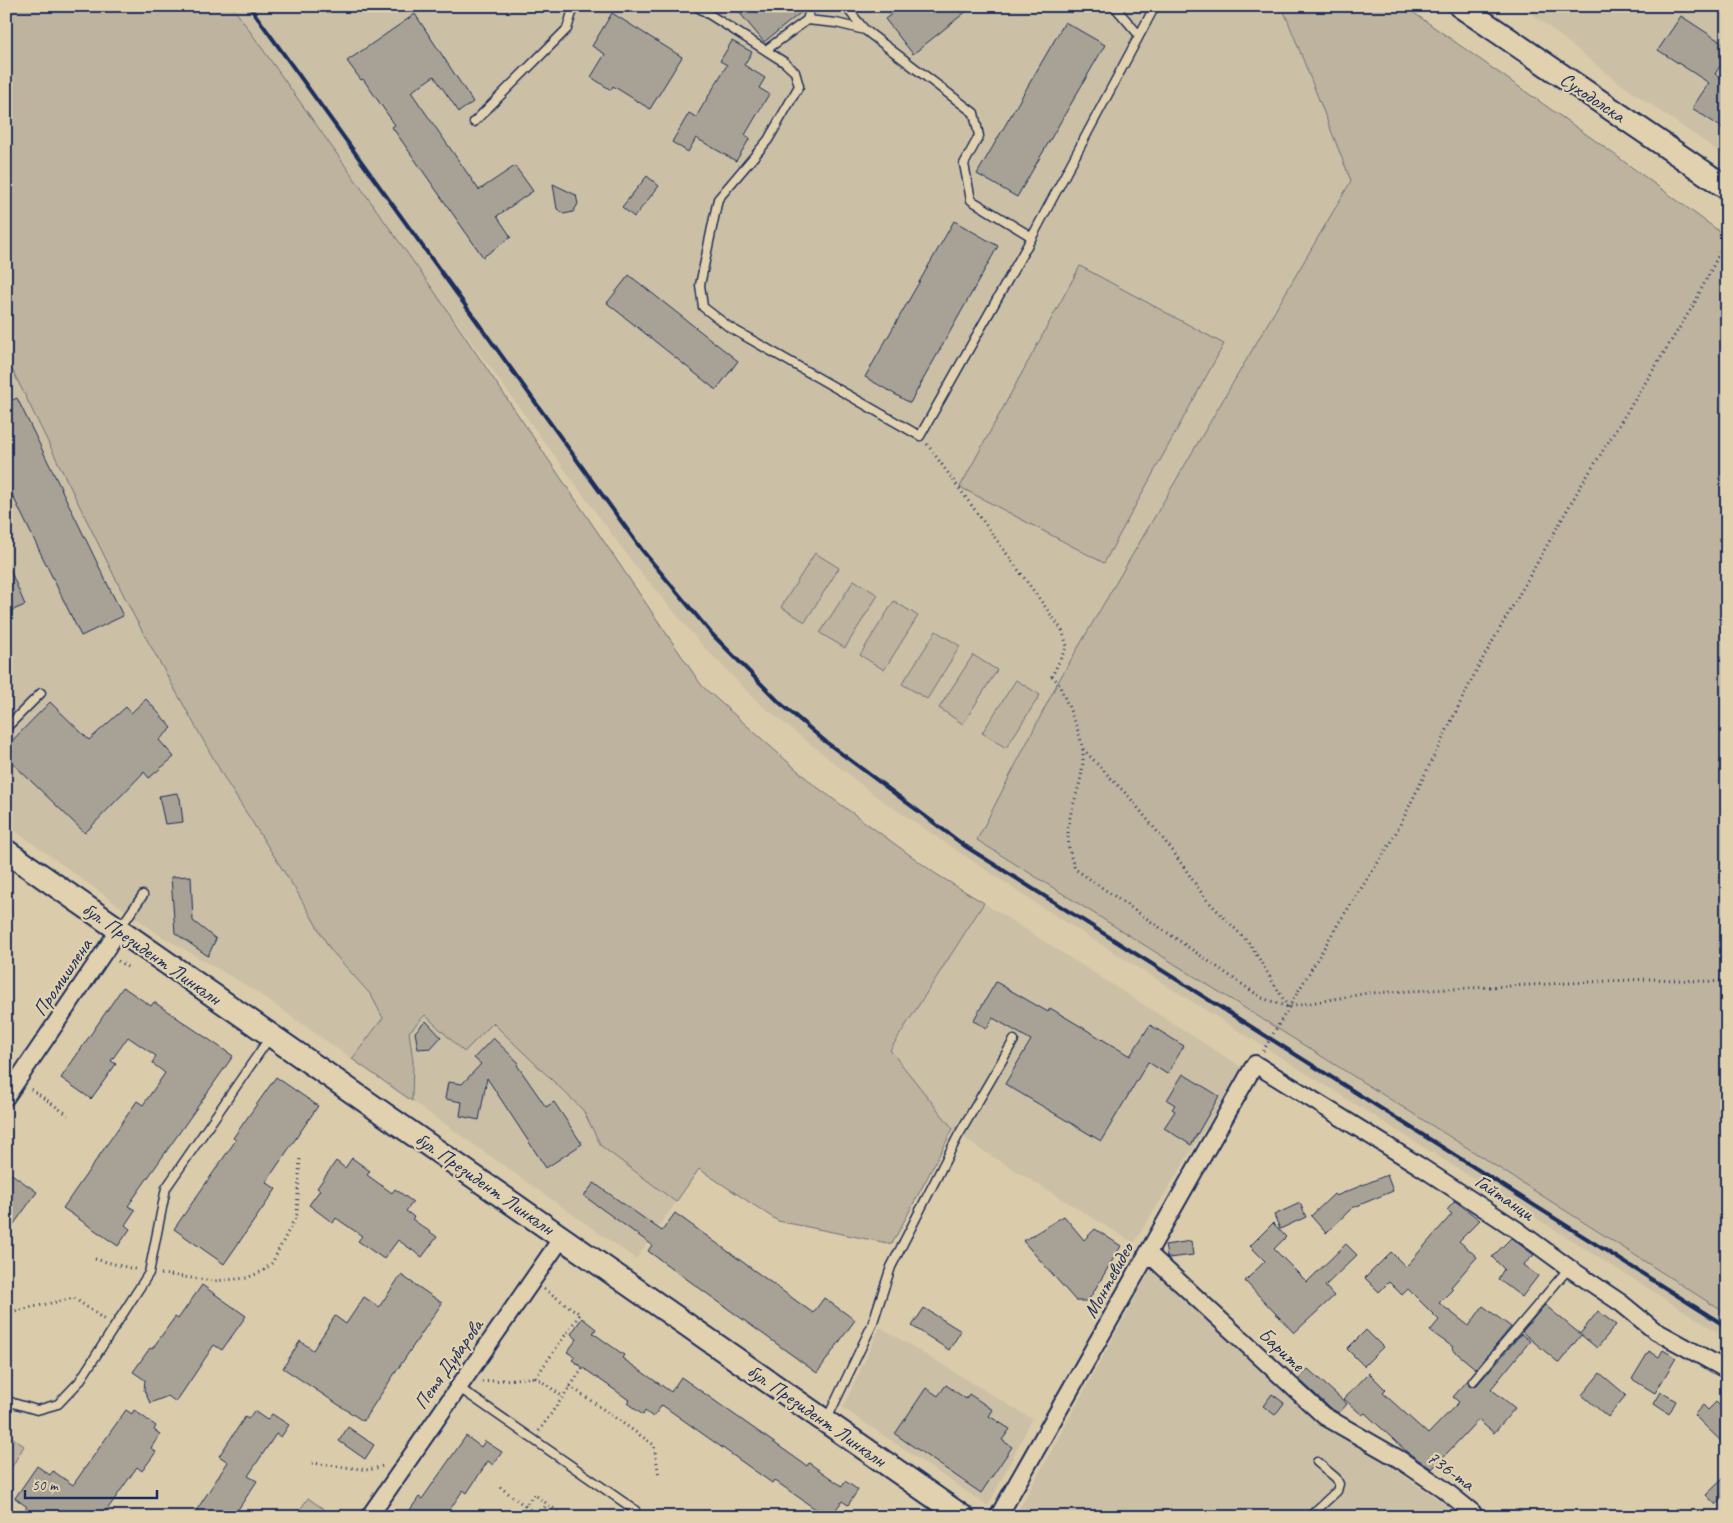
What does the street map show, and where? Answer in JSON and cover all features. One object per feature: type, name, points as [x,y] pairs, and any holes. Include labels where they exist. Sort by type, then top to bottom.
[{"type":"street","name":"Суходолска","points":[[1460,6],[1727,188]]},
{"type":"street","name":"бул. Президент Линкълн","points":[[6,851],[562,1236],[963,1517]]},
{"type":"street","name":"Промишлена","points":[[11,1088],[119,930]]},
{"type":"street","name":"Монтевидео","points":[[998,1517],[1255,1064]]},
{"type":"street","name":"Гайтанци","points":[[1255,1064],[1426,1170],[1517,1230],[1621,1303],[1654,1330],[1727,1370]]},
{"type":"street","name":"Петя Дубарова","points":[[369,1517],[562,1236]]},
{"type":"street","name":"Барите","points":[[1148,1253],[1324,1416],[1400,1459]]},
{"type":"street","name":"736-та","points":[[1400,1459],[1442,1488],[1472,1512],[1475,1517]]},
{"type":"lane","points":[[474,122],[567,29],[574,6]]},
{"type":"lane","points":[[696,6],[766,50],[795,72],[799,86],[768,140],[718,199],[700,285],[703,307],[729,327],[920,436],[1032,237],[1155,6]]},
{"type":"lane","points":[[766,50],[807,20],[811,6]]},
{"type":"lane","points":[[844,6],[865,30],[974,113],[979,136],[964,164],[971,200],[1032,237]]},
{"type":"lane","points":[[1114,6],[1139,35]]},
{"type":"lane","points":[[807,20],[836,22],[865,30]]},
{"type":"lane","points":[[6,728],[41,693]]},
{"type":"lane","points":[[119,930],[143,895]]},
{"type":"lane","points":[[6,1398],[13,1403],[37,1410],[58,1404],[79,1382],[149,1273],[166,1188],[271,1035]]},
{"type":"lane","points":[[826,1421],[872,1325],[891,1267],[958,1136],[1014,1040]]},
{"type":"lane","points":[[1473,1381],[1569,1268]]},
{"type":"lane","points":[[458,1387],[635,1510],[630,1517]]},
{"type":"lane","points":[[1309,1517],[1337,1491],[1339,1484],[1318,1462]]},
{"type":"path","points":[[1270,1038],[1392,841],[1477,669],[1579,489],[1693,306],[1727,238]]},
{"type":"path","points":[[920,436],[1062,630],[1067,646],[1052,676],[1058,682],[1083,749],[1082,775],[1069,814],[1067,838],[1069,854],[1075,869],[1262,998],[1288,1007],[1368,992],[1650,979],[1727,982]]},
{"type":"path","points":[[1083,749],[1130,798],[1172,850],[1205,898],[1250,944],[1288,1007]]},
{"type":"path","points":[[118,961],[130,969]]},
{"type":"path","points":[[11,1088],[68,1115]]},
{"type":"path","points":[[95,1258],[149,1273],[214,1281],[247,1278],[264,1271],[272,1262],[297,1214],[300,1157]]},
{"type":"path","points":[[532,1280],[580,1314],[536,1377]]},
{"type":"path","points":[[6,1313],[74,1298],[114,1327]]},
{"type":"path","points":[[534,1439],[583,1368]]},
{"type":"path","points":[[458,1387],[491,1380],[536,1377],[563,1396]]},
{"type":"path","points":[[570,1386],[654,1445],[659,1476]]},
{"type":"path","points":[[312,1463],[369,1470],[410,1458]]},
{"type":"path","points":[[500,1488],[539,1516],[547,1504]]},
{"type":"path","points":[[526,1506],[534,1494],[565,1517]]},
{"type":"path","points":[[482,1513],[488,1517]]},
{"type":"shaded area","points":[[6,6],[232,6],[434,291],[702,686],[814,785],[936,874],[984,903],[890,1050],[953,1129],[892,1244],[778,1221],[699,1169],[676,1202],[601,1146],[583,1110],[493,1023],[464,1052],[425,1015],[409,1032],[413,1061],[412,1101],[352,1059],[383,1018],[371,995],[330,949],[297,892],[226,781],[135,618],[6,357]]},
{"type":"shaded area","points":[[232,6],[1282,6],[1351,181],[1058,682],[977,840],[1455,1140],[1727,1314],[1727,1338],[1037,904],[877,797],[759,703],[701,644],[633,563],[434,291]]},
{"type":"shaded area","points":[[1282,6],[1404,6],[1600,144],[1727,237],[1727,1314],[1455,1140],[977,840],[1058,682],[1351,181]]},
{"type":"shaded area","points":[[1518,6],[1727,6],[1727,157],[1615,80],[1544,23]]},
{"type":"shaded area","points":[[1080,266],[1224,344],[1104,563],[960,487]]},
{"type":"shaded area","points":[[6,357],[135,618],[226,781],[297,892],[330,949],[371,995],[383,1018],[352,1059],[254,990],[158,934],[6,824]]},
{"type":"shaded area","points":[[815,553],[839,568],[805,622],[781,607]]},
{"type":"shaded area","points":[[854,580],[878,595],[845,648],[820,633]]},
{"type":"shaded area","points":[[894,601],[918,616],[884,670],[860,655]]},
{"type":"shaded area","points":[[936,631],[960,646],[927,699],[902,684]]},
{"type":"shaded area","points":[[973,655],[997,670],[963,724],[939,708]]},
{"type":"shaded area","points":[[1016,680],[1040,695],[1006,748],[982,733]]},
{"type":"shaded area","points":[[984,903],[1243,1068],[1134,1243],[977,1147],[953,1129],[890,1050]]},
{"type":"shaded area","points":[[425,1015],[493,1023],[583,1110],[601,1146],[676,1202],[636,1259],[412,1101],[413,1061],[409,1032]]},
{"type":"shaded area","points":[[1151,1269],[1289,1396],[1463,1517],[1016,1515]]},
{"type":"shaded area","points":[[880,1327],[1032,1419],[988,1506],[843,1408]]},
{"type":"shaded area","points":[[6,1433],[24,1446],[6,1477]]},
{"type":"shaded area","points":[[308,1498],[335,1517],[295,1517]]},
{"type":"building","points":[[734,6],[805,6],[804,10],[764,42]]},
{"type":"building","points":[[902,6],[973,6],[913,54],[885,19]]},
{"type":"building","points":[[612,13],[682,57],[650,109],[613,86],[611,90],[591,77],[605,54],[592,46]]},
{"type":"building","points":[[415,14],[473,102],[459,112],[434,76],[411,92],[479,190],[515,166],[533,191],[497,216],[511,237],[483,257],[392,127],[395,125],[363,79],[361,80],[347,61]]},
{"type":"building","points":[[1681,16],[1727,46],[1727,55],[1715,74],[1727,82],[1727,131],[1692,108],[1709,83],[1658,50]]},
{"type":"building","points":[[1065,22],[1105,45],[1017,197],[977,174]]},
{"type":"building","points":[[732,41],[752,52],[744,65],[765,78],[759,88],[769,94],[745,135],[750,138],[736,161],[696,138],[688,152],[672,142],[689,113],[696,117],[727,65],[720,61]]},
{"type":"building","points":[[647,176],[659,186],[634,217],[622,207]]},
{"type":"building","points":[[553,184],[576,195],[578,204],[573,212],[564,214],[557,209]]},
{"type":"building","points":[[954,221],[998,246],[910,403],[865,377]]},
{"type":"building","points":[[629,275],[738,361],[716,390],[607,303]]},
{"type":"building","points":[[17,398],[123,616],[81,636],[6,482],[6,403]]},
{"type":"building","points":[[6,560],[25,605],[6,613]]},
{"type":"building","points":[[146,699],[172,728],[159,740],[174,757],[149,778],[144,772],[85,833],[6,757],[6,747],[50,702],[89,740],[126,707],[131,713]]},
{"type":"building","points":[[177,793],[180,798],[183,822],[165,824],[159,796]]},
{"type":"building","points":[[191,876],[193,921],[216,939],[208,956],[175,933],[171,877]]},
{"type":"building","points":[[996,982],[1048,1012],[1050,1008],[1130,1056],[1150,1025],[1184,1046],[1167,1074],[1148,1062],[1101,1141],[1005,1084],[1031,1040],[993,1018],[987,1028],[973,1021]]},
{"type":"building","points":[[123,987],[151,1006],[154,1002],[233,1056],[128,1206],[135,1210],[125,1225],[130,1229],[118,1246],[63,1208],[137,1101],[143,1105],[165,1073],[152,1063],[156,1056],[128,1037],[111,1061],[116,1064],[91,1099],[61,1078]]},
{"type":"building","points":[[426,1021],[441,1037],[431,1048],[418,1049],[415,1032]]},
{"type":"building","points":[[493,1038],[519,1063],[517,1065],[546,1107],[554,1102],[582,1144],[546,1168],[487,1078],[479,1120],[460,1116],[462,1102],[445,1099],[448,1082],[462,1084],[481,1064],[474,1058]]},
{"type":"building","points":[[1183,1074],[1219,1096],[1191,1145],[1164,1128],[1175,1111],[1172,1109],[1175,1105],[1167,1100]]},
{"type":"building","points":[[276,1077],[318,1106],[266,1182],[276,1189],[224,1264],[174,1229],[236,1140],[233,1138]]},
{"type":"building","points":[[352,1158],[370,1171],[367,1175],[392,1193],[395,1189],[413,1202],[406,1211],[414,1217],[412,1219],[437,1237],[422,1257],[398,1240],[384,1259],[358,1241],[362,1236],[336,1218],[333,1223],[309,1205],[320,1190],[317,1188],[336,1161],[345,1168]]},
{"type":"building","points":[[6,1170],[37,1192],[6,1235]]},
{"type":"building","points":[[1387,1175],[1393,1191],[1352,1208],[1326,1233],[1311,1216],[1334,1194],[1336,1196]]},
{"type":"building","points":[[594,1183],[662,1231],[675,1213],[813,1313],[824,1298],[855,1320],[817,1373],[648,1251],[652,1245],[584,1196]]},
{"type":"building","points":[[1455,1201],[1480,1220],[1459,1241],[1477,1257],[1451,1287],[1453,1289],[1439,1303],[1469,1326],[1483,1306],[1511,1327],[1476,1369],[1452,1349],[1453,1347],[1430,1331],[1439,1320],[1408,1289],[1402,1295],[1389,1282],[1379,1292],[1365,1278],[1391,1252],[1406,1267],[1452,1214],[1447,1210]]},
{"type":"building","points":[[1300,1203],[1306,1217],[1280,1229],[1274,1215]]},
{"type":"building","points":[[1064,1216],[1084,1240],[1095,1229],[1121,1246],[1088,1301],[1076,1301],[1023,1241]]},
{"type":"building","points":[[1273,1223],[1286,1237],[1274,1249],[1307,1282],[1346,1244],[1357,1255],[1325,1286],[1334,1296],[1294,1333],[1245,1281],[1265,1261],[1250,1246]]},
{"type":"building","points":[[1511,1238],[1534,1255],[1523,1265],[1538,1276],[1522,1297],[1498,1279],[1504,1269],[1492,1257]]},
{"type":"building","points":[[1191,1241],[1193,1255],[1167,1257],[1165,1245]]},
{"type":"building","points":[[401,1275],[442,1303],[363,1421],[283,1368],[300,1341],[313,1350],[335,1316],[346,1324],[364,1297],[379,1307]]},
{"type":"building","points":[[202,1285],[246,1316],[222,1350],[214,1345],[176,1402],[168,1396],[150,1403],[144,1390],[145,1380],[133,1372],[175,1317],[178,1319]]},
{"type":"building","points":[[1545,1305],[1580,1334],[1598,1311],[1616,1325],[1597,1348],[1581,1335],[1559,1363],[1522,1332]]},
{"type":"building","points":[[924,1308],[961,1331],[949,1350],[912,1326]]},
{"type":"building","points":[[582,1318],[596,1329],[593,1333],[624,1355],[622,1358],[671,1392],[681,1377],[807,1466],[809,1463],[842,1486],[845,1481],[858,1490],[848,1505],[842,1501],[832,1515],[823,1509],[821,1513],[774,1480],[772,1483],[662,1405],[653,1417],[645,1411],[643,1415],[627,1403],[629,1400],[572,1360],[575,1357],[567,1352],[577,1339],[571,1334]]},
{"type":"building","points":[[1366,1330],[1383,1347],[1364,1366],[1347,1349]]},
{"type":"building","points":[[1521,1334],[1530,1341],[1491,1389],[1515,1408],[1494,1433],[1478,1420],[1432,1469],[1407,1452],[1365,1413],[1362,1415],[1344,1399],[1369,1373],[1386,1390],[1383,1393],[1428,1434],[1459,1402],[1453,1397],[1468,1380],[1470,1386],[1477,1385]]},
{"type":"building","points":[[1663,1350],[1676,1358],[1655,1393],[1632,1379],[1649,1351],[1659,1357]]},
{"type":"building","points":[[1308,1369],[1347,1404],[1339,1413],[1330,1408],[1299,1379]]},
{"type":"building","points":[[1600,1373],[1626,1395],[1608,1417],[1582,1395]]},
{"type":"building","points":[[946,1385],[966,1399],[969,1394],[993,1410],[989,1416],[1010,1429],[1002,1440],[1012,1447],[981,1493],[895,1434],[926,1388],[938,1396]]},
{"type":"building","points":[[1661,1392],[1676,1401],[1669,1414],[1654,1404]]},
{"type":"building","points":[[1272,1394],[1284,1403],[1275,1415],[1263,1406]]},
{"type":"building","points":[[1716,1402],[1727,1412],[1727,1447],[1694,1415],[1703,1405],[1708,1410]]},
{"type":"building","points":[[126,1410],[132,1414],[134,1410],[156,1426],[154,1430],[160,1434],[151,1448],[156,1452],[142,1471],[137,1467],[102,1517],[20,1517],[27,1507],[15,1498],[37,1466],[50,1475],[53,1471],[73,1485]]},
{"type":"building","points":[[254,1411],[267,1420],[272,1414],[289,1425],[281,1437],[276,1434],[248,1476],[257,1481],[233,1517],[192,1517],[228,1462],[219,1456],[245,1417],[248,1419]]},
{"type":"building","points":[[348,1427],[374,1445],[365,1459],[339,1441]]},
{"type":"building","points":[[466,1436],[481,1447],[485,1441],[502,1452],[493,1465],[488,1461],[467,1493],[463,1490],[445,1517],[405,1517],[419,1497],[422,1499]]},
{"type":"building","points":[[1727,1475],[1727,1494],[1716,1505],[1706,1495]]},
{"type":"railway","points":[[249,6],[642,550],[711,633],[780,703],[826,742],[965,846],[1727,1327]]}]
